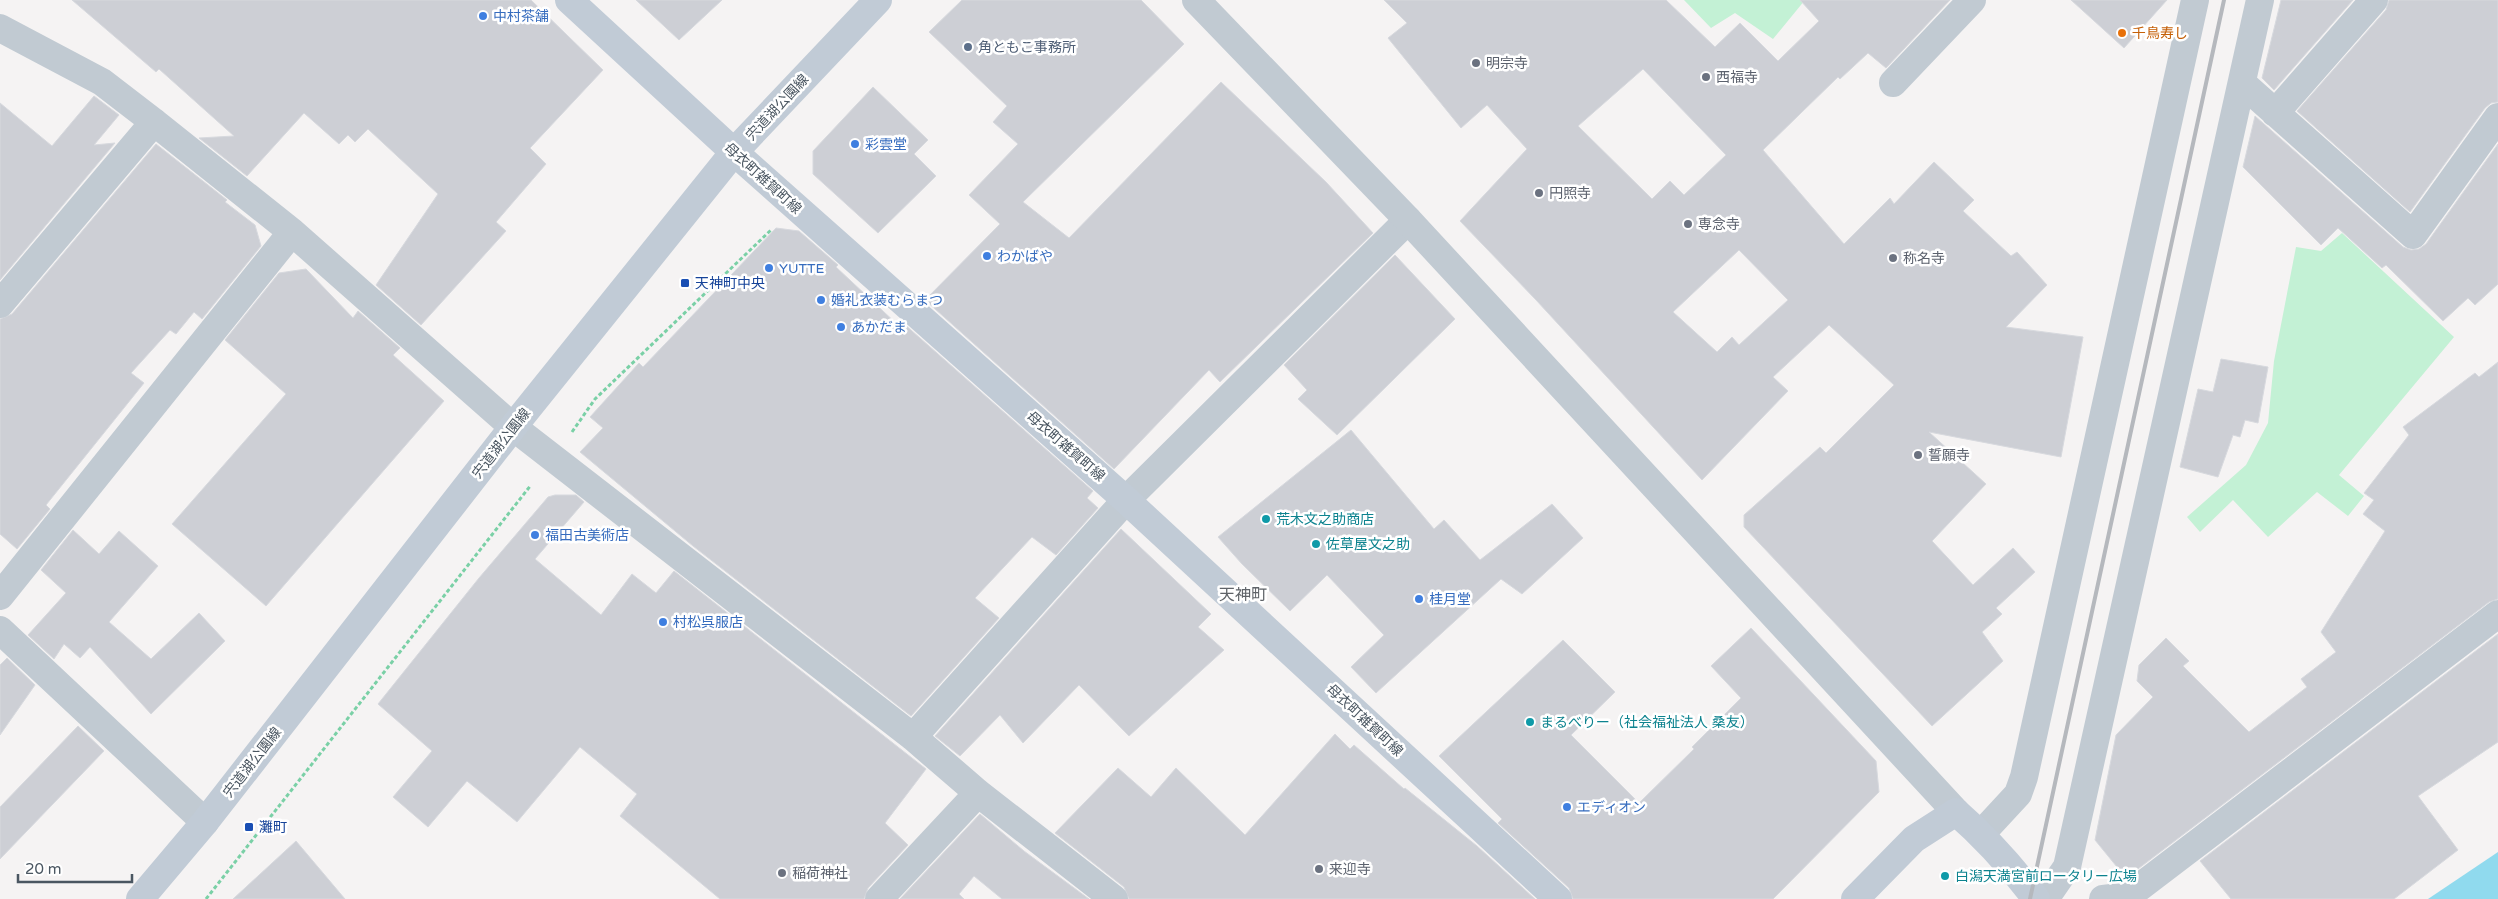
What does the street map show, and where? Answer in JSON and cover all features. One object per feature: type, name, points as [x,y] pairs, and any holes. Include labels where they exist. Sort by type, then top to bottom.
[{"type":"main road","name":"母衣町雑賀町線","points":[[569,0],[734,152],[1126,500],[1551,897]]},
{"type":"main road","name":"宍道湖公園線","points":[[140,899],[205,822],[513,427],[734,152],[878,0]]},
{"type":"main road","points":[[1855,899],[1914,838],[1956,812],[1981,834],[2017,874],[2036,899]]},
{"type":"street","points":[[1196,0],[1408,220],[1956,812]]},
{"type":"street","points":[[1893,83],[1972,0]]},
{"type":"street","points":[[1981,834],[2018,794],[2024,777],[2195,0]]},
{"type":"street","points":[[2045,899],[2067,867],[2260,0]]},
{"type":"street","points":[[2275,113],[2374,0]]},
{"type":"street","points":[[0,28],[102,82],[154,122],[292,232],[513,427],[913,737],[978,793],[1114,899]]},
{"type":"street","points":[[2242,83],[2413,235],[2498,116]]},
{"type":"street","points":[[0,304],[154,122]]},
{"type":"street","points":[[913,737],[1126,500],[1408,220]]},
{"type":"street","points":[[0,596],[292,232]]},
{"type":"street","points":[[2103,899],[2128,896],[2498,614]]},
{"type":"street","points":[[0,630],[205,822]]},
{"type":"street","points":[[879,899],[978,793]]},
{"type":"path","points":[[567,438],[595,399],[778,223]]},
{"type":"path","points":[[206,899],[536,479]]},
{"type":"green space","points":[[1684,0],[1805,0],[1773,39],[1735,13],[1711,28]]},
{"type":"green space","points":[[2342,233],[2454,337],[2339,475],[2364,496],[2348,516],[2317,492],[2268,537],[2233,500],[2200,532],[2187,517],[2246,465],[2268,423],[2274,361],[2296,247],[2321,251]]},
{"type":"water","points":[[2498,852],[2498,899],[2428,899]]},
{"type":"building","points":[[72,0],[531,0],[603,70],[530,148],[546,164],[496,222],[506,231],[421,325],[376,285],[438,194],[368,129],[355,142],[348,135],[339,144],[304,113],[247,176],[199,138],[234,136],[159,69],[156,72]]},
{"type":"building","points":[[636,0],[722,0],[679,40]]},
{"type":"building","points":[[962,0],[1141,0],[1184,44],[1023,202],[1069,238],[1221,82],[1326,182],[1373,233],[1220,382],[1209,370],[1114,469],[925,300],[1000,224],[969,195],[1018,144],[993,122],[1007,106],[929,32]]},
{"type":"building","points":[[1384,0],[1666,0],[1715,47],[1740,23],[1778,61],[1819,21],[1800,0],[1950,0],[1886,68],[1868,53],[1840,79],[1838,77],[1763,150],[1844,244],[1890,198],[1894,204],[1934,162],[1974,200],[1963,211],[2011,256],[2017,252],[2047,285],[2006,327],[2083,337],[2061,457],[1929,432],[1986,484],[1932,541],[1973,585],[2013,548],[2035,572],[1996,608],[2002,614],[1982,632],[2003,661],[1932,726],[1744,527],[1744,515],[1820,447],[1826,453],[1894,385],[1829,325],[1773,377],[1788,391],[1702,480],[1536,300],[1460,221],[1527,149],[1487,105],[1461,128],[1388,38],[1407,23]],"holes":[[[1643,69],[1726,155],[1684,195],[1670,181],[1652,199],[1578,126]],[[1739,250],[1788,300],[1739,345],[1732,337],[1717,352],[1673,312]]]},
{"type":"building","name":"千鳥寿し","points":[[2071,0],[2167,0],[2124,48]]},
{"type":"building","points":[[2281,0],[2353,0],[2274,90],[2262,78]]},
{"type":"building","points":[[2389,0],[2498,0],[2498,102],[2491,103],[2485,108],[2410,212],[2297,111],[2386,10]]},
{"type":"building","points":[[873,87],[928,140],[914,154],[936,176],[878,233],[813,174],[813,151]]},
{"type":"building","points":[[94,96],[119,115],[94,145],[115,143],[0,280],[0,103],[52,146]]},
{"type":"building","points":[[2255,116],[2403,247],[2411,250],[2419,249],[2426,244],[2498,144],[2498,284],[2475,305],[2468,298],[2443,321],[2386,265],[2382,268],[2338,228],[2321,245],[2243,167]]},
{"type":"building","points":[[156,144],[227,200],[225,202],[255,225],[261,246],[202,319],[194,312],[176,334],[170,330],[131,373],[144,383],[46,505],[50,509],[17,549],[0,534],[0,319],[12,314]]},
{"type":"building","points":[[776,228],[799,231],[838,265],[836,267],[899,326],[903,323],[1093,491],[1087,498],[1098,508],[1056,555],[1032,537],[975,598],[999,618],[911,716],[693,546],[580,452],[603,428],[590,417],[639,363],[643,367]]},
{"type":"building","points":[[1395,255],[1455,319],[1337,435],[1298,399],[1307,390],[1284,365]]},
{"type":"building","points":[[306,269],[353,318],[358,311],[400,348],[393,355],[444,401],[266,606],[172,524],[286,394],[225,340],[279,273]]},
{"type":"building","points":[[2221,359],[2268,367],[2258,423],[2245,420],[2240,437],[2233,435],[2218,477],[2180,467],[2198,389],[2213,392]]},
{"type":"building","points":[[2498,362],[2498,599],[2489,602],[2126,878],[2095,840],[2116,735],[2153,697],[2137,681],[2139,665],[2166,638],[2189,661],[2183,666],[2249,732],[2307,687],[2301,679],[2336,652],[2321,632],[2385,531],[2363,514],[2374,500],[2364,493],[2409,435],[2403,427],[2475,373],[2479,377]]},
{"type":"building","points":[[1351,430],[1434,529],[1444,520],[1480,560],[1552,504],[1583,538],[1522,594],[1501,579],[1376,693],[1351,667],[1384,635],[1327,575],[1290,611],[1242,564],[1218,537]]},
{"type":"building","points":[[576,495],[584,502],[535,559],[601,615],[632,574],[656,593],[674,571],[926,769],[885,823],[908,845],[868,888],[864,899],[720,899],[620,816],[637,794],[580,747],[517,822],[467,781],[428,827],[393,797],[432,751],[378,704],[479,578],[548,497]]},
{"type":"building","points":[[1121,529],[1211,614],[1198,627],[1224,650],[1129,736],[1079,685],[1023,743],[1000,715],[960,756],[935,736]]},
{"type":"building","points":[[73,530],[99,554],[119,531],[158,566],[109,622],[151,659],[199,613],[225,641],[151,714],[90,647],[80,658],[64,644],[54,659],[28,635],[66,593],[41,570]]},
{"type":"building","points":[[1751,628],[1876,761],[1879,792],[1773,899],[1573,899],[1569,888],[1498,823],[1502,819],[1439,756],[1563,640],[1615,692],[1571,735],[1639,803],[1694,749],[1692,747],[1741,698],[1711,666]]},
{"type":"building","points":[[2498,634],[2498,742],[2418,796],[2458,850],[2394,899],[2231,899],[2200,861]]},
{"type":"building","points":[[7,658],[35,685],[0,735],[0,665]]},
{"type":"building","points":[[78,726],[104,751],[0,859],[0,807]]},
{"type":"building","points":[[1335,734],[1350,749],[1354,745],[1404,789],[1477,846],[1535,899],[1129,899],[1124,887],[1055,833],[1118,768],[1151,797],[1176,768],[1245,835]]},
{"type":"building","points":[[980,814],[1024,851],[1089,899],[1002,899],[974,876],[959,894],[964,899],[900,899]]},
{"type":"building","points":[[296,841],[345,899],[233,899]]},
{"type":"railway","points":[[2030,899],[2224,0]]},
{"type":"place","name":"中村茶舗","points":[[483,16]]},
{"type":"place","name":"千鳥寿し","points":[[2122,33]]},
{"type":"place","name":"角ともこ事務所","points":[[968,47]]},
{"type":"place","name":"明宗寺","points":[[1476,63]]},
{"type":"place","name":"西福寺","points":[[1706,77]]},
{"type":"place","name":"彩雲堂","points":[[855,144]]},
{"type":"place","name":"円照寺","points":[[1539,193]]},
{"type":"place","name":"専念寺","points":[[1688,224]]},
{"type":"place","name":"わかばや","points":[[987,256]]},
{"type":"place","name":"称名寺","points":[[1893,258]]},
{"type":"place","name":"YUTTE","points":[[769,268]]},
{"type":"place","name":"天神町中央","points":[[685,283]]},
{"type":"place","name":"婚礼衣装むらまつ","points":[[821,300]]},
{"type":"place","name":"あかだま","points":[[841,327]]},
{"type":"place","name":"誓願寺","points":[[1918,455]]},
{"type":"place","name":"荒木文之助商店","points":[[1266,519]]},
{"type":"place","name":"福田古美術店","points":[[535,535]]},
{"type":"place","name":"佐草屋文之助","points":[[1316,544]]},
{"type":"place","name":"桂月堂","points":[[1419,599]]},
{"type":"place","name":"村松呉服店","points":[[663,622]]},
{"type":"place","name":"まるべりー（社会福祉法人 桑友）","points":[[1530,722]]},
{"type":"place","name":"エディオン","points":[[1567,807]]},
{"type":"place","name":"灘町","points":[[249,827]]},
{"type":"place","name":"来迎寺","points":[[1319,869]]},
{"type":"place","name":"稲荷神社","points":[[782,873]]},
{"type":"place","name":"白潟天満宮前ロータリー広場","points":[[1945,876]]},
{"type":"district","name":"天神町","points":[[1243,594]]}]
